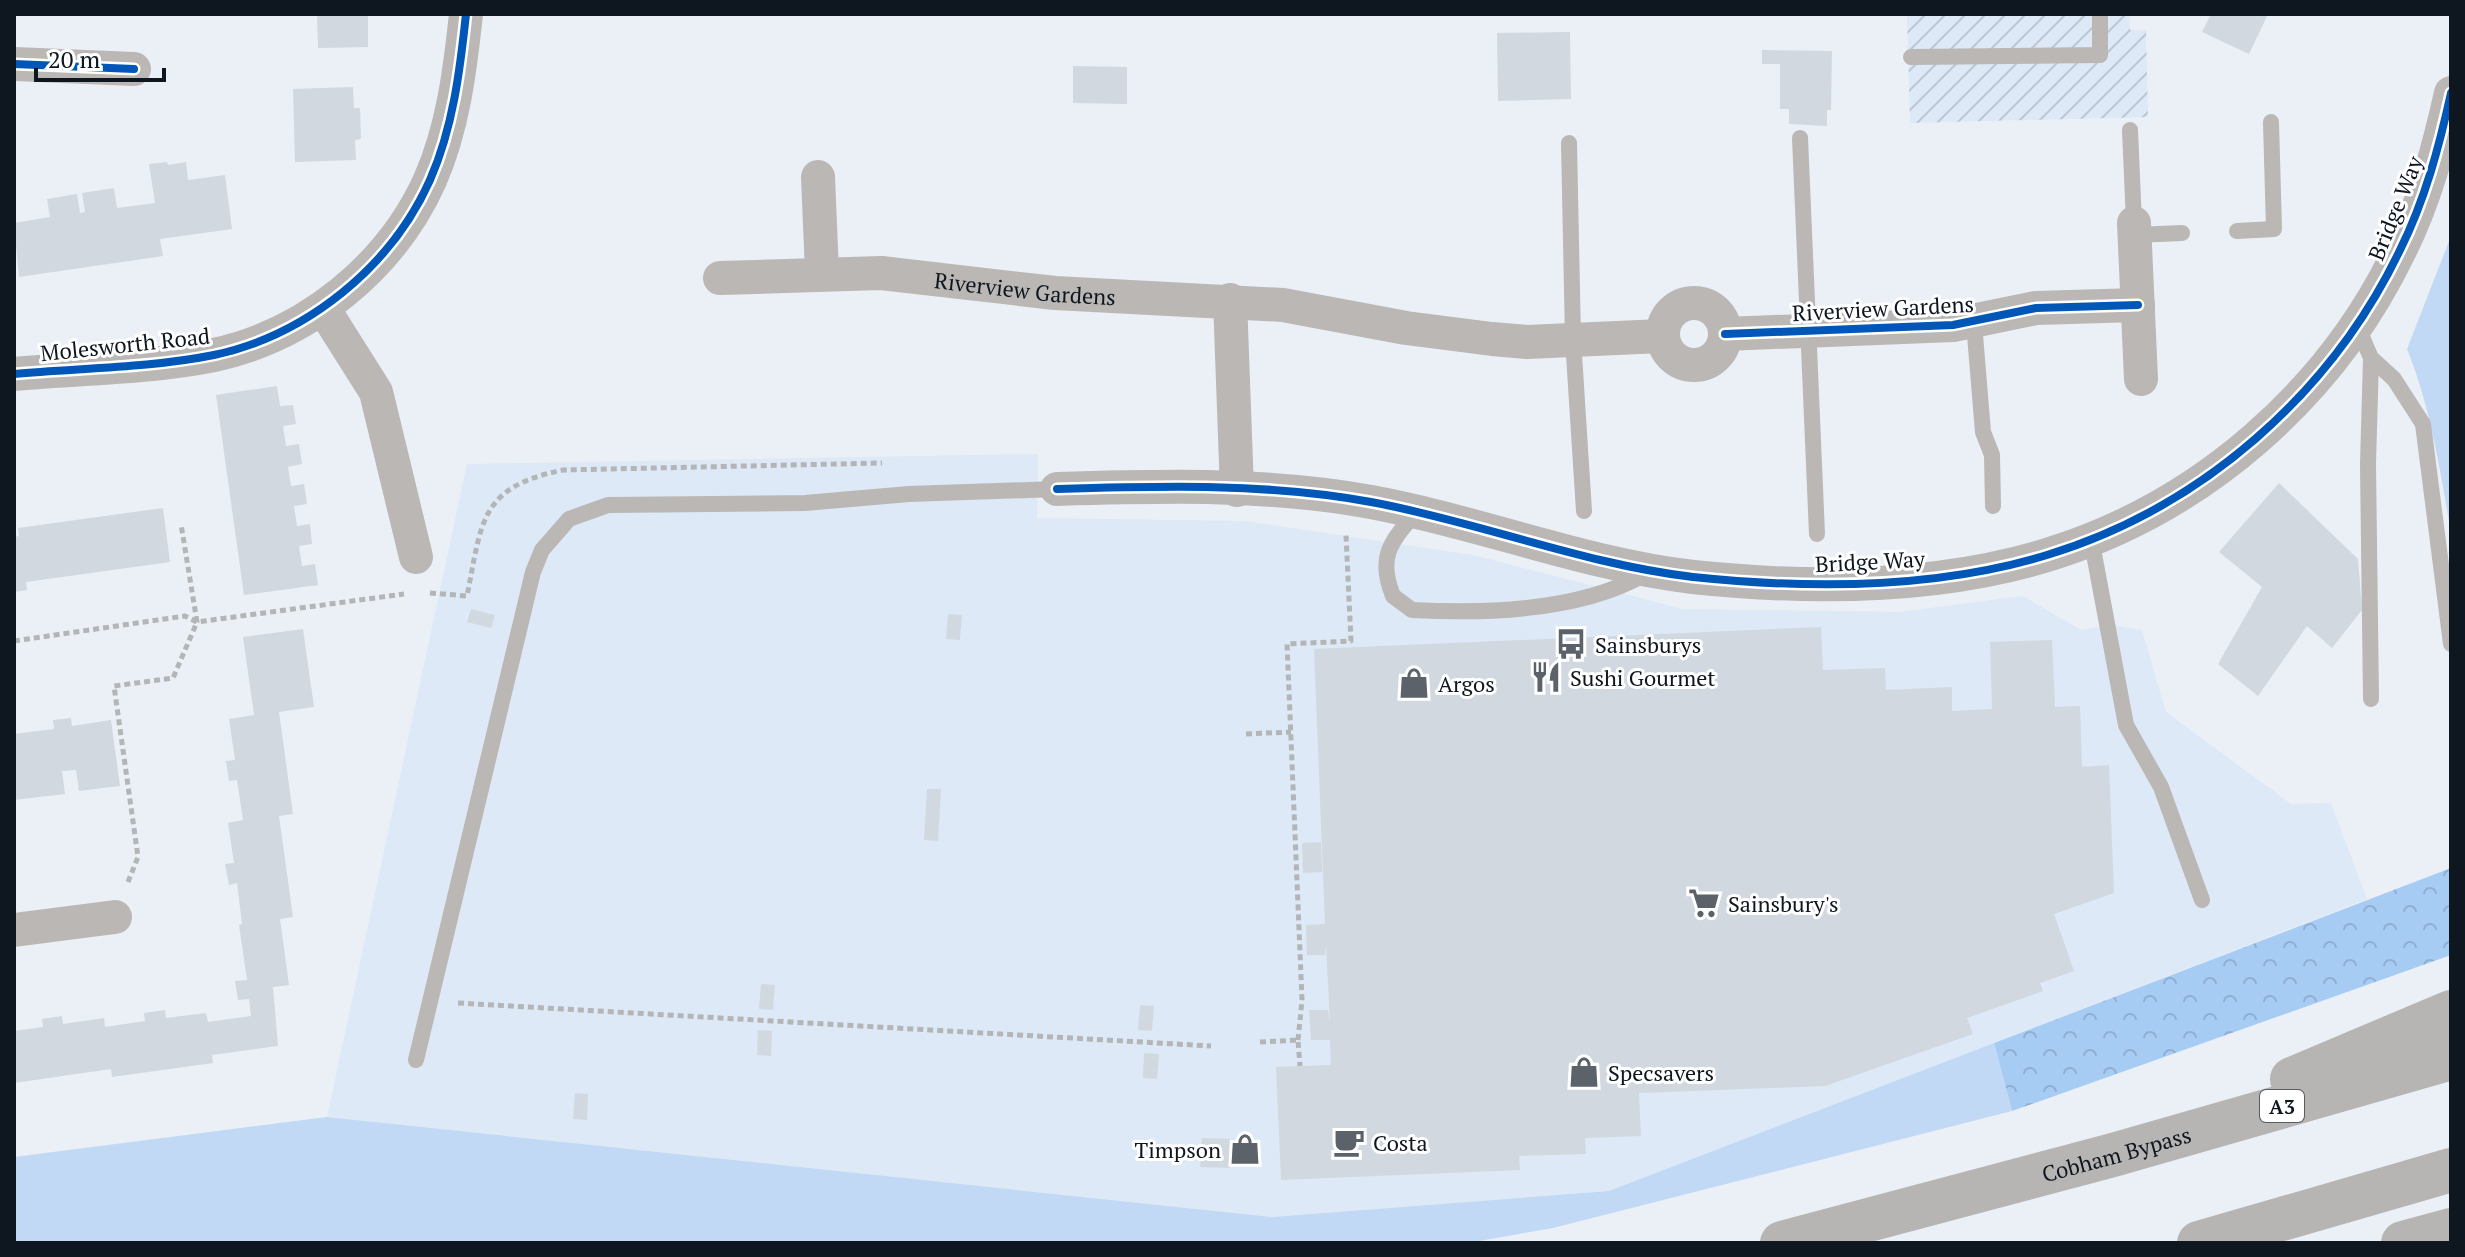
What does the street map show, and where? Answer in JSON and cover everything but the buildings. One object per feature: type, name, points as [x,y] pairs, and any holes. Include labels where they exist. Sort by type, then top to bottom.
[{"type":"highway","points":[[2113,1155],[2451,1012]]},
{"type":"highway","name":"Cobham Bypass","points":[[1782,1243],[2113,1155],[2451,1058]]},
{"type":"highway","points":[[2199,1243],[2451,1170]]},
{"type":"highway","points":[[2403,1243],[2451,1230]]},
{"type":"street","name":"Molesworth Road","points":[[14,374],[215,355],[290,329],[323,308],[359,278],[386,249],[429,182],[454,102],[466,14]]},
{"type":"street","points":[[14,64],[134,69]]},
{"type":"street","name":"Bridge Way","points":[[1057,489],[1237,490],[1326,495],[1416,512],[1650,571],[1755,581],[1865,582],[2009,565],[2091,538],[2155,509],[2247,446],[2320,377],[2374,300],[2408,233],[2438,149],[2451,93]]},
{"type":"street","points":[[818,177],[822,272]]},
{"type":"street","points":[[2135,229],[2141,379]]},
{"type":"street","name":"Riverview Gardens","points":[[720,278],[822,272],[881,273],[1055,293],[1283,305],[1406,328],[1492,339],[1662,336],[1671,356],[1680,362],[1701,365],[1718,354],[1725,334],[1974,323],[2036,308],[2138,305]]},
{"type":"street","points":[[1230,300],[1237,490]]},
{"type":"street","points":[[323,308],[376,392],[416,557]]},
{"type":"street","points":[[14,930],[115,917]]},
{"type":"lane","points":[[1911,57],[2100,55],[2100,14]]},
{"type":"lane","points":[[2237,231],[2274,229],[2271,122]]},
{"type":"lane","points":[[2130,130],[2135,229],[2182,233]]},
{"type":"lane","points":[[1800,138],[1817,534]]},
{"type":"lane","points":[[1569,143],[1573,339],[1584,511]]},
{"type":"lane","points":[[2356,322],[2371,358],[2368,464],[2371,699]]},
{"type":"lane","points":[[1974,323],[1983,432],[1992,455],[1993,506]]},
{"type":"lane","points":[[2371,358],[2394,379],[2423,424],[2451,644]]},
{"type":"lane","points":[[416,1060],[533,572],[542,550],[569,519],[587,510],[628,503],[805,503],[909,494],[1057,489]]},
{"type":"lane","points":[[1416,512],[1395,537],[1385,561],[1393,596],[1412,610],[1563,604],[1619,589],[1650,571]]},
{"type":"lane","points":[[2091,538],[2126,725],[2161,787],[2202,900]]},
{"type":"path","points":[[115,917],[138,857],[114,686],[173,678],[197,622],[181,524]]},
{"type":"path","points":[[1300,1066],[1298,1040],[1302,1000],[1287,644],[1351,641],[1346,529]]},
{"type":"path","points":[[1246,734],[1291,732]]},
{"type":"path","points":[[429,1002],[1211,1046]]},
{"type":"path","points":[[1260,1042],[1298,1040]]},
{"type":"shaded area","points":[[1907,14],[2129,14],[2130,30],[2146,30],[2148,117],[1910,123]]},
{"type":"shaded area","points":[[2451,236],[2451,533],[2429,417],[2407,349]]},
{"type":"shaded area","points":[[1038,454],[1037,518],[1245,521],[1473,555],[1683,609],[1899,612],[2023,596],[2081,630],[2110,625],[2142,630],[2166,712],[2291,804],[2331,803],[2367,899],[1609,1191],[1272,1217],[327,1117],[467,464]]},
{"type":"shaded area","points":[[1994,1043],[2012,1111],[1553,1228],[1468,1243],[14,1243],[14,1157],[327,1117],[1272,1217],[1609,1191]]},
{"type":"green space","points":[[2451,868],[2451,955],[2012,1111],[1994,1043]]},
{"type":"cycle path","points":[[14,374],[140,365],[214,355],[282,331],[342,293],[393,241],[430,180],[450,119],[466,14]]},
{"type":"cycle path","points":[[14,64],[134,69]]},
{"type":"cycle path","points":[[1057,489],[1214,487],[1332,496],[1411,510],[1611,563],[1737,581],[1826,584],[1917,580],[2005,566],[2047,555],[2104,534],[2157,508],[2208,476],[2255,439],[2299,397],[2337,352],[2371,303],[2400,250],[2430,173],[2451,93]]},
{"type":"cycle path","points":[[1725,334],[1953,325],[2036,308],[2138,305]]},
{"type":"place","name":"Sainsburys","points":[[1571,644]]},
{"type":"place","name":"Sushi Gourmet","points":[[1546,677]]},
{"type":"place","name":"Argos","points":[[1414,683]]},
{"type":"place","name":"Sainsbury's","points":[[1704,903]]},
{"type":"place","name":"Specsavers","points":[[1584,1072]]},
{"type":"place","name":"Costa","points":[[1349,1142]]},
{"type":"place","name":"Timpson","points":[[1245,1149]]}]
